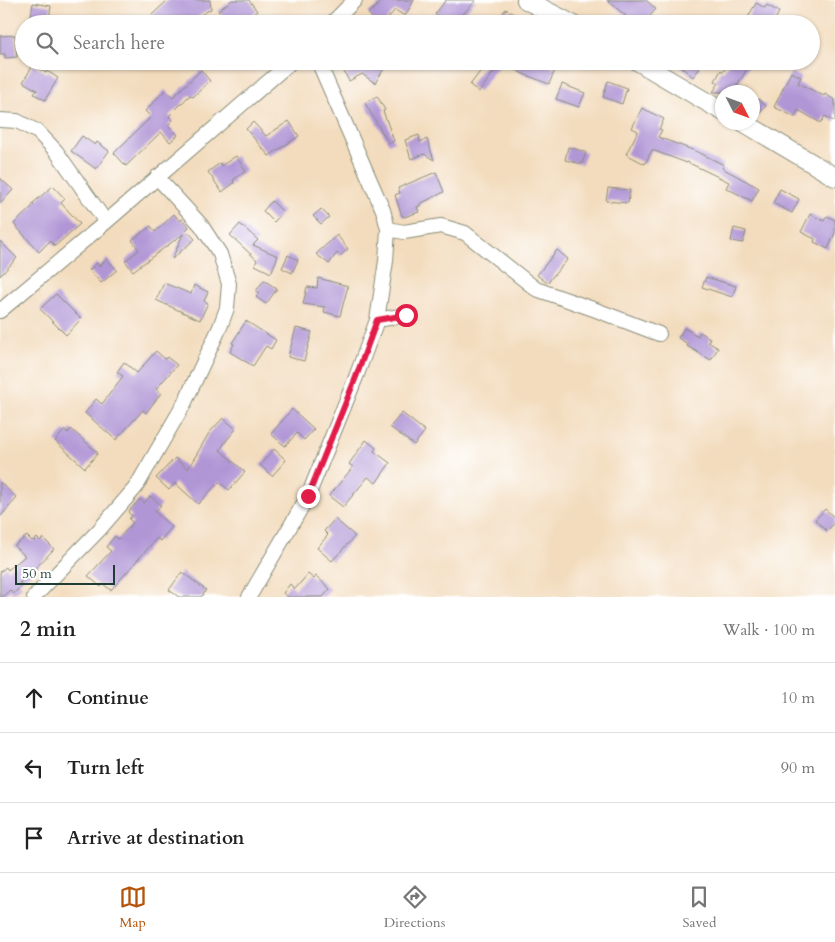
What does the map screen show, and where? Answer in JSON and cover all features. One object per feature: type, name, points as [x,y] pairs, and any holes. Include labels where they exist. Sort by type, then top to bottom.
[{"type":"street","points":[[340,15],[355,0]]},
{"type":"street","points":[[526,0],[555,15]]},
{"type":"street","points":[[0,311],[282,70]]},
{"type":"street","points":[[249,597],[308,496],[377,320],[386,261],[388,229],[384,210],[322,70]]},
{"type":"street","points":[[652,70],[715,107]]},
{"type":"street","points":[[0,120],[17,121],[38,132],[56,150],[106,222]]},
{"type":"street","points":[[756,130],[835,177]]},
{"type":"street","points":[[34,597],[99,530],[136,487],[184,404],[227,308],[229,284],[220,254],[201,225],[157,178]]},
{"type":"street","points":[[388,229],[404,232],[441,226],[465,233],[536,289],[659,334]]},
{"type":"street","points":[[377,320],[406,315]]},
{"type":"building","points":[[168,0],[210,0],[211,9],[201,15],[152,15]]},
{"type":"building","points":[[232,0],[249,0],[257,11],[252,15],[221,15],[218,11]]},
{"type":"building","points":[[379,0],[414,0],[406,15],[395,10],[391,15],[370,15],[368,13],[382,2]]},
{"type":"building","points":[[446,0],[476,0],[462,15],[435,14]]},
{"type":"building","points":[[607,0],[646,0],[656,9],[651,15],[625,15]]},
{"type":"building","points":[[33,3],[51,6],[50,15],[31,15]]},
{"type":"building","points":[[756,3],[765,8],[767,5],[779,12],[778,15],[749,15]]},
{"type":"building","points":[[506,9],[514,15],[501,15]]},
{"type":"building","points":[[15,35],[15,57],[5,58],[5,54],[0,54],[0,36]]},
{"type":"building","points":[[30,70],[41,70],[46,73],[47,71],[58,78],[45,100],[34,94],[37,90],[23,82]]},
{"type":"building","points":[[201,70],[210,81],[193,97],[190,95],[169,116],[173,120],[168,125],[178,135],[170,142],[161,132],[126,166],[114,153],[151,117],[145,111],[165,90],[173,97]]},
{"type":"building","points":[[343,70],[383,70],[375,83],[362,74],[349,81]]},
{"type":"building","points":[[481,70],[495,70],[479,92],[470,85]]},
{"type":"building","points":[[517,70],[555,70],[549,84]]},
{"type":"building","points":[[685,70],[698,70],[693,77]]},
{"type":"building","points":[[721,70],[723,72],[724,70],[746,70],[737,85],[718,85],[719,83],[715,81]]},
{"type":"building","points":[[791,72],[801,77],[798,83],[835,100],[835,122],[825,116],[821,123],[798,110],[795,117],[774,107]]},
{"type":"building","points":[[608,81],[627,88],[622,104],[603,97]]},
{"type":"building","points":[[562,84],[585,93],[579,107],[556,99]]},
{"type":"building","points":[[377,96],[385,110],[383,111],[394,141],[389,144],[365,103]]},
{"type":"building","points":[[760,101],[766,106],[760,113]]},
{"type":"building","points":[[642,108],[664,119],[659,129],[662,130],[658,137],[698,152],[724,165],[722,168],[759,188],[752,201],[726,188],[729,182],[687,162],[652,150],[645,164],[626,154],[638,131],[632,128]]},
{"type":"building","points":[[289,121],[299,136],[269,156],[246,129],[253,122],[266,136]]},
{"type":"building","points":[[419,135],[420,142],[427,139],[434,160],[424,154],[411,159],[405,140]]},
{"type":"building","points":[[82,136],[95,145],[97,142],[109,151],[96,169],[71,151]]},
{"type":"building","points":[[568,147],[586,152],[582,164],[565,160]]},
{"type":"building","points":[[236,156],[246,171],[233,180],[234,183],[222,192],[208,172],[220,163],[221,166]]},
{"type":"building","points":[[436,172],[444,192],[420,204],[417,207],[419,212],[402,216],[395,195],[400,193],[398,188]]},
{"type":"building","points":[[0,178],[13,190],[0,204]]},
{"type":"building","points":[[53,186],[65,199],[61,203],[80,224],[55,246],[50,241],[39,252],[14,224],[34,205],[32,204]]},
{"type":"building","points":[[608,188],[630,190],[628,203],[606,201]]},
{"type":"building","points":[[780,189],[799,199],[792,213],[773,203]]},
{"type":"building","points":[[272,201],[283,212],[274,222],[263,211]]},
{"type":"building","points":[[321,209],[329,217],[321,224],[313,216]]},
{"type":"building","points":[[174,214],[189,227],[186,230],[195,239],[172,259],[183,234],[133,271],[125,261],[139,250],[132,240],[151,226],[155,232]]},
{"type":"building","points":[[810,214],[824,221],[827,216],[835,220],[835,233],[828,249],[814,242],[815,239],[801,232]]},
{"type":"building","points":[[240,224],[258,240],[253,245],[278,256],[271,273],[255,265],[257,260],[230,235]]},
{"type":"building","points":[[734,228],[746,231],[743,243],[731,241]]},
{"type":"building","points":[[337,235],[348,249],[340,256],[337,253],[329,264],[316,254]]},
{"type":"building","points":[[0,241],[17,258],[0,276]]},
{"type":"building","points":[[557,250],[568,259],[547,283],[537,275]]},
{"type":"building","points":[[288,255],[298,260],[292,273],[282,268]]},
{"type":"building","points":[[107,259],[117,270],[101,283],[89,270],[97,263],[99,266]]},
{"type":"building","points":[[706,277],[736,286],[732,297],[702,287]]},
{"type":"building","points":[[318,278],[348,286],[340,316],[324,312],[325,307],[303,304],[307,287],[317,288]]},
{"type":"building","points":[[264,280],[277,289],[266,304],[256,297],[259,293],[256,291]]},
{"type":"building","points":[[164,283],[191,294],[194,285],[208,292],[204,301],[208,303],[200,320],[156,300]]},
{"type":"building","points":[[56,294],[81,319],[66,335],[40,309]]},
{"type":"building","points":[[246,321],[276,340],[271,349],[266,346],[253,366],[230,352],[234,344],[232,343]]},
{"type":"building","points":[[296,328],[312,332],[304,361],[288,357]]},
{"type":"building","points":[[684,328],[698,336],[700,332],[710,338],[708,342],[718,348],[711,360],[687,346],[688,344],[678,338]]},
{"type":"building","points":[[156,351],[165,359],[167,357],[177,365],[156,389],[161,393],[146,413],[143,410],[116,440],[85,413],[96,399],[102,404],[123,376],[117,372],[124,362],[137,373]]},
{"type":"building","points":[[292,409],[314,429],[304,440],[297,433],[285,446],[271,434]]},
{"type":"building","points":[[402,413],[425,431],[414,445],[390,427]]},
{"type":"building","points":[[223,418],[236,429],[220,450],[245,472],[229,490],[219,482],[198,504],[175,483],[169,490],[156,478],[175,458],[188,469],[209,433]]},
{"type":"building","points":[[71,429],[98,453],[85,468],[55,441],[65,430],[68,433]]},
{"type":"building","points":[[366,440],[376,448],[374,451],[390,463],[376,483],[368,477],[343,507],[329,496],[353,467],[349,464]]},
{"type":"building","points":[[274,449],[286,460],[272,476],[260,465]]},
{"type":"building","points":[[0,482],[17,498],[0,517]]},
{"type":"building","points":[[150,496],[161,505],[155,512],[172,527],[160,541],[157,538],[111,590],[103,584],[101,587],[88,576],[111,551],[106,547],[115,536],[118,539],[133,523],[129,519],[132,516],[128,512],[140,499],[144,503]]},
{"type":"building","points":[[825,509],[835,518],[835,522],[827,531],[815,520]]},
{"type":"building","points":[[335,519],[355,536],[332,561],[317,548],[328,535],[324,531]]},
{"type":"building","points":[[27,536],[32,541],[37,538],[40,541],[43,538],[54,549],[19,583],[22,586],[13,594],[10,590],[0,597],[0,572],[6,567],[8,570],[25,556],[14,546]]},
{"type":"building","points":[[182,572],[206,590],[201,597],[179,597],[169,590]]},
{"type":"building","points":[[308,574],[314,579],[316,576],[330,589],[323,597],[288,597],[283,593],[290,584],[295,589]]},
{"type":"route","points":[[308,496],[377,320],[406,315]]}]
